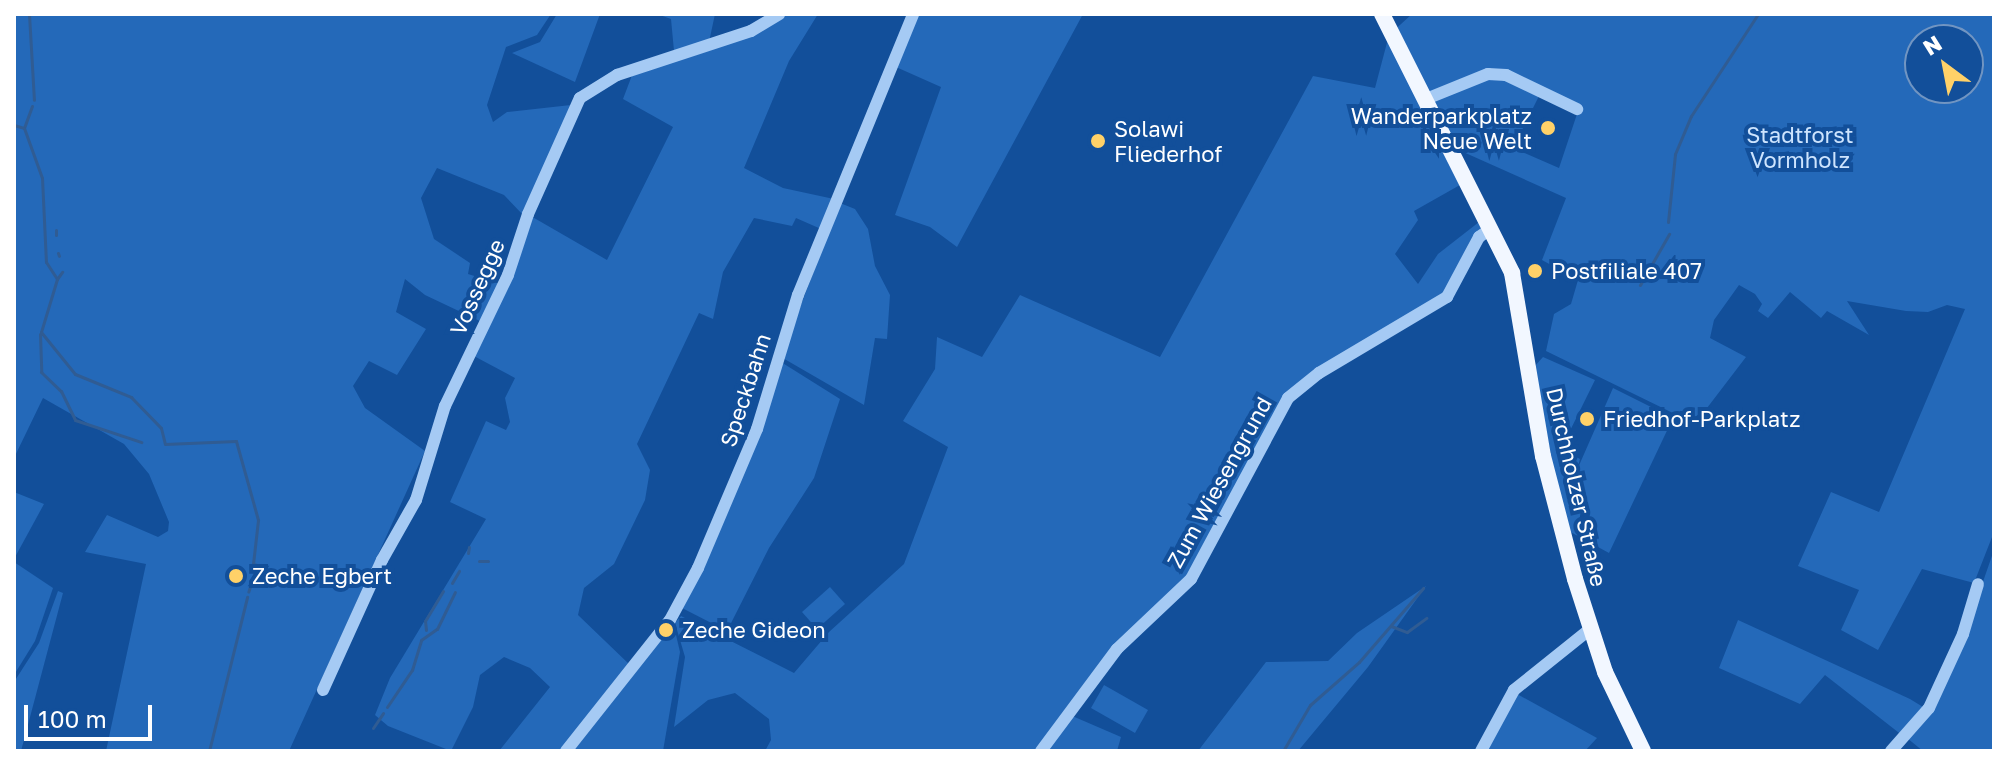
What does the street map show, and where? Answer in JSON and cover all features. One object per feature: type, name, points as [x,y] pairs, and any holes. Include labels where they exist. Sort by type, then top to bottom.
[{"type":"main road","name":"Durchholzer Straße","points":[[1382,14],[1518,291],[1543,456],[1589,630],[1643,751]]},
{"type":"street","name":"Vossegge","points":[[323,690],[382,560],[416,500],[445,406],[508,275],[528,214],[580,98],[617,75],[751,31],[779,14]]},
{"type":"street","name":"Speckbahn","points":[[566,751],[670,620],[698,568],[757,429],[798,295],[913,14]]},
{"type":"street","points":[[1426,99],[1488,74],[1506,75],[1577,109]]},
{"type":"street","name":"Zum Wiesengrund","points":[[1041,751],[1117,649],[1191,579],[1288,398],[1319,373],[1447,297],[1479,237],[1489,230]]},
{"type":"street","points":[[1891,751],[1929,708],[1963,634],[1978,584]]},
{"type":"street","points":[[1481,751],[1514,690],[1589,630]]},
{"type":"green space","points":[[14,14],[551,14],[537,35],[506,47],[487,105],[493,122],[507,112],[571,105],[524,216],[504,195],[437,168],[421,198],[434,239],[470,263],[468,274],[500,284],[482,322],[425,295],[405,279],[396,312],[426,329],[397,375],[369,361],[353,386],[365,408],[425,451],[289,751],[106,751],[146,564],[85,552],[107,515],[158,537],[168,531],[169,522],[149,474],[124,444],[43,398],[14,458]]},
{"type":"green space","points":[[557,14],[600,14],[575,82],[512,53],[540,42]]},
{"type":"green space","points":[[657,14],[715,14],[709,42],[674,51],[671,19]]},
{"type":"green space","points":[[782,14],[818,14],[789,61],[744,168],[783,188],[834,199],[821,229],[796,218],[792,226],[754,218],[723,272],[713,319],[699,313],[637,444],[650,470],[645,500],[614,564],[584,588],[578,615],[630,665],[559,751],[499,751],[550,687],[530,668],[504,657],[480,675],[473,707],[451,751],[388,726],[375,715],[390,678],[486,519],[450,502],[486,421],[506,430],[510,422],[505,398],[515,378],[472,355],[529,215],[607,260],[673,127],[623,99],[634,70]]},
{"type":"green space","points":[[918,14],[1083,14],[957,247],[930,227],[895,215],[941,87],[896,67]]},
{"type":"green space","name":"Stadtforst Vormholz","points":[[1412,14],[1994,14],[1994,532],[1974,583],[1922,569],[1878,650],[1841,630],[1859,590],[1798,566],[1831,492],[1879,512],[1965,309],[1947,305],[1928,312],[1906,311],[1847,301],[1869,335],[1827,311],[1821,318],[1790,292],[1768,318],[1758,311],[1762,304],[1755,294],[1739,285],[1714,320],[1710,338],[1746,357],[1707,408],[1695,417],[1679,416],[1546,351],[1554,314],[1571,304],[1578,280],[1542,260],[1566,198],[1452,147],[1460,185],[1414,211],[1418,220],[1395,254],[1418,284],[1438,254],[1479,222],[1482,226],[1451,291],[1295,389],[1203,557],[1038,751],[765,751],[771,740],[769,719],[735,693],[708,700],[674,727],[685,657],[675,623],[681,616],[794,673],[829,632],[904,564],[948,447],[903,421],[935,369],[937,337],[982,357],[1020,295],[1160,357],[1313,76],[1375,88],[1389,35]],"holes":[[[1540,94],[1579,108],[1559,168],[1513,148]]]},
{"type":"green space","points":[[840,203],[855,209],[868,229],[875,266],[890,295],[887,339],[875,338],[864,405],[781,357]]},
{"type":"green space","points":[[1543,357],[1595,380],[1561,449],[1580,459],[1577,470],[1613,388],[1673,418],[1609,553],[1565,529],[1534,367]]},
{"type":"green space","points":[[781,362],[840,399],[814,478],[769,548],[727,631],[682,608]]},
{"type":"green space","points":[[14,492],[44,504],[14,559]]},
{"type":"green space","points":[[1994,550],[1994,751],[1923,751],[1907,738],[1917,728],[1978,596]]},
{"type":"green space","points":[[14,562],[53,588],[35,641],[14,675]]},
{"type":"green space","points":[[1426,586],[1368,667],[1298,751],[1198,751],[1266,662],[1328,661],[1357,633]]},
{"type":"green space","points":[[830,587],[845,604],[817,629],[802,612]]},
{"type":"green space","points":[[58,591],[63,593],[21,751],[14,751],[14,682],[39,643]]},
{"type":"green space","points":[[1738,620],[1923,707],[1903,736],[1825,675],[1800,704],[1719,668]]},
{"type":"green space","points":[[668,629],[676,635],[680,652],[663,751],[573,751]]},
{"type":"green space","points":[[1104,685],[1148,710],[1135,733],[1091,708]]},
{"type":"green space","points":[[1517,694],[1597,738],[1585,751],[1485,751]]},
{"type":"green space","points":[[1070,715],[1121,737],[1117,751],[1043,751]]},
{"type":"waterway","points":[[29,14],[34,100]]},
{"type":"waterway","points":[[1668,222],[1675,154],[1691,116],[1758,14]]},
{"type":"waterway","points":[[32,106],[24,128],[42,178],[46,262],[57,279],[41,332],[75,374],[131,397],[161,428],[165,444],[236,441],[258,520],[253,564],[257,565],[248,592]]},
{"type":"waterway","points":[[14,125],[24,128]]},
{"type":"waterway","points":[[56,230],[56,235]]},
{"type":"waterway","points":[[1640,285],[1669,234]]},
{"type":"waterway","points":[[57,279],[62,272]]},
{"type":"waterway","points":[[40,334],[41,372],[61,391],[75,420],[141,442]]},
{"type":"waterway","points":[[468,553],[469,547]]},
{"type":"waterway","points":[[479,561],[488,561]]},
{"type":"waterway","points":[[452,583],[459,571]]},
{"type":"waterway","points":[[1283,751],[1310,705],[1359,662],[1423,588]]},
{"type":"waterway","points":[[426,630],[425,621],[443,591]]},
{"type":"waterway","points":[[387,707],[412,670],[421,640],[437,629],[455,592]]},
{"type":"waterway","points":[[209,751],[247,597]]},
{"type":"waterway","points":[[1391,626],[1407,632],[1426,618]]},
{"type":"waterway","points":[[373,728],[383,713]]},
{"type":"place","name":"Wanderparkplatz Neue Welt","points":[[1548,128]]},
{"type":"place","name":"Solawi Fliederhof","points":[[1098,141]]},
{"type":"place","name":"Postfiliale 407","points":[[1535,271]]},
{"type":"place","name":"Friedhof-Parkplatz","points":[[1587,419]]},
{"type":"place","name":"Zeche Egbert","points":[[236,576]]},
{"type":"place","name":"Zeche Gideon","points":[[666,630]]}]
